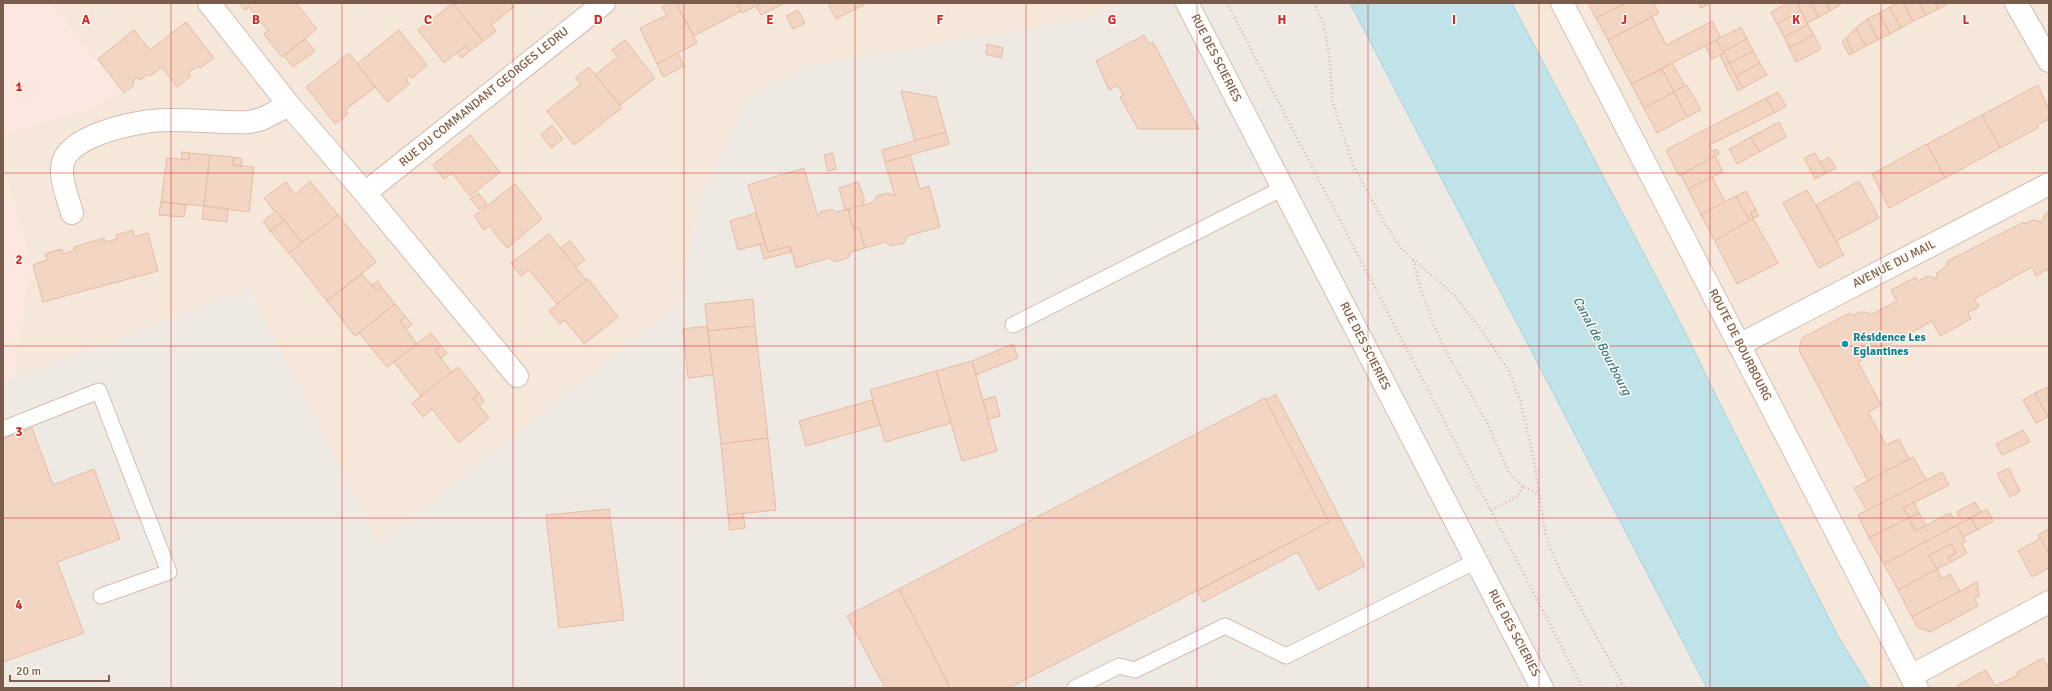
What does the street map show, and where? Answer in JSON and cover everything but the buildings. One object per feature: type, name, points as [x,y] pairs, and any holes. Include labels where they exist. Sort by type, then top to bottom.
[{"type":"street","points":[[209,3],[288,105],[365,193],[517,376]]},
{"type":"street","name":"RUE DU COMMANDANT GEORGES LEDRU","points":[[365,193],[604,3]]},
{"type":"street","name":"RUE DES SCIERIES","points":[[1187,3],[1542,688]]},
{"type":"street","name":"ROUTE DE BOURBOURG","points":[[1562,3],[1914,682]]},
{"type":"street","points":[[2016,3],[2049,61]]},
{"type":"street","points":[[72,213],[63,181],[63,162],[71,150],[85,140],[152,121],[249,122],[262,119],[288,105]]},
{"type":"street","name":"AVENUE DU MAIL","points":[[1739,344],[2049,184]]},
{"type":"street","points":[[1914,682],[2049,602]]},
{"type":"lane","points":[[1013,325],[1283,188]]},
{"type":"lane","points":[[3,429],[98,392],[169,572],[101,596]]},
{"type":"lane","points":[[1075,688],[1119,666],[1135,670],[1225,626],[1286,656],[1476,561]]},
{"type":"path","points":[[1227,3],[1583,688]]},
{"type":"path","points":[[1314,3],[1324,25],[1330,61],[1332,100],[1353,165],[1386,226],[1401,248],[1455,296],[1482,330],[1508,369],[1520,400],[1532,450],[1546,537],[1560,571],[1625,688]]},
{"type":"path","points":[[1413,260],[1421,291],[1449,357],[1487,422],[1508,471],[1523,486],[1538,493]]},
{"type":"path","points":[[1491,510],[1517,497],[1523,486]]},
{"type":"path","points":[[1613,688],[1623,683]]},
{"type":"shaded area","points":[[3,3],[50,3],[120,91],[96,108],[3,134]]},
{"type":"shaded area","points":[[50,3],[1126,3],[1083,19],[703,193],[677,306],[379,546],[249,290],[13,379],[31,263],[3,165],[3,134],[96,108],[119,91]]},
{"type":"shaded area","points":[[1126,3],[1384,3],[1755,688],[3,688],[3,382],[249,290],[379,545],[677,306],[703,193],[748,99],[807,66],[1083,19]]},
{"type":"shaded area","points":[[1513,3],[2049,3],[2049,688],[1870,688],[1839,638],[1714,391]]},
{"type":"shaded area","points":[[3,165],[31,263],[13,379],[3,382]]},
{"type":"water","name":"Canal de Bourbourg","points":[[1350,3],[1512,3],[1683,328],[1839,638],[1870,688],[1707,688]]},
{"type":"place","name":"Résidence Les Eglantines","points":[[1845,344]]}]
